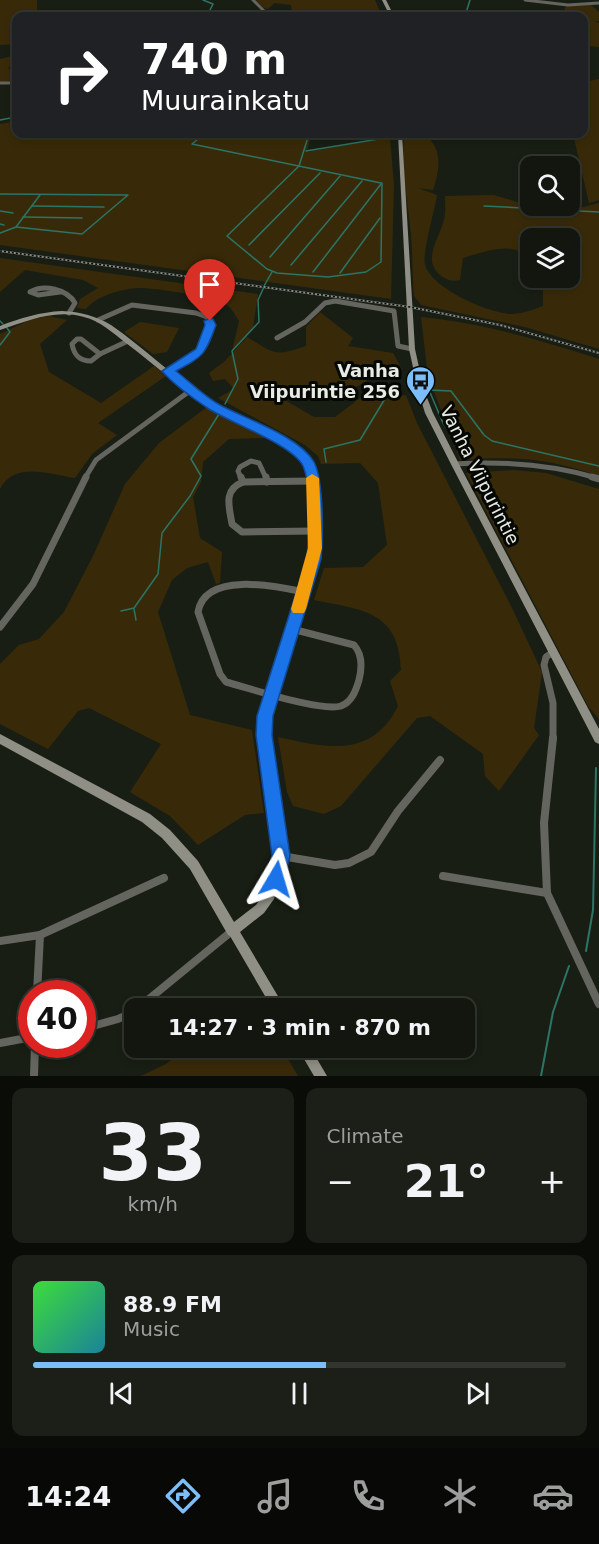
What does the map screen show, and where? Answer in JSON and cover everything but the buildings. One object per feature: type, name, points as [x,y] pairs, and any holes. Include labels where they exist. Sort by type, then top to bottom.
[{"type":"street","points":[[253,0],[264,12]]},
{"type":"street","points":[[525,0],[568,5],[599,3]]},
{"type":"street","name":"Vanha Viipurintie","points":[[400,138],[412,349],[420,388],[429,413],[454,464],[599,739]]},
{"type":"street","points":[[60,292],[38,295],[30,292],[38,288],[60,292],[74,299],[75,303],[69,312]]},
{"type":"street","points":[[277,338],[305,322],[326,303],[335,301],[394,311],[398,346],[412,349]]},
{"type":"street","points":[[98,320],[132,305],[196,313],[207,317],[211,325],[201,350],[195,356],[168,371]]},
{"type":"street","points":[[0,328],[31,316],[69,312],[98,320],[225,413],[294,448],[308,464],[313,481],[316,531],[314,559],[265,716],[264,735],[281,856],[276,879],[260,909],[150,998]]},
{"type":"street","points":[[100,354],[81,339],[77,339],[72,344],[76,357],[91,362],[100,354],[128,340]]},
{"type":"street","points":[[0,627],[24,598],[37,577],[96,460],[191,390]]},
{"type":"street","points":[[454,464],[493,461],[524,463],[561,469],[599,479]]},
{"type":"street","points":[[243,482],[238,471],[244,464],[258,462],[263,466],[267,482]]},
{"type":"street","points":[[313,481],[243,482],[232,489],[228,499],[232,524],[236,530],[250,533],[316,531]]},
{"type":"street","points":[[292,629],[354,645],[361,654],[355,695],[344,705],[334,707],[234,686],[226,682],[220,674],[198,612],[200,603],[205,595],[215,589],[273,586],[304,592]]},
{"type":"street","points":[[553,652],[546,657],[544,665],[553,703],[554,731],[544,823],[547,893],[599,1004]]},
{"type":"street","points":[[0,739],[146,818],[166,834],[194,865],[273,998]]},
{"type":"street","points":[[281,856],[335,865],[349,863],[371,852],[398,811],[440,760]]},
{"type":"street","points":[[443,876],[547,893]]},
{"type":"street","points":[[0,941],[40,935],[164,878]]},
{"type":"street","points":[[38,980],[40,935]]},
{"type":"street","points":[[96,1025],[124,1016]]},
{"type":"street","points":[[0,1043],[18,1040]]},
{"type":"street","points":[[34,1076],[35,1058]]},
{"type":"street","points":[[310,1058],[321,1076]]},
{"type":"shaded area","points":[[0,0],[37,0],[37,12],[12,12],[12,44],[0,45]]},
{"type":"shaded area","points":[[255,0],[375,0],[380,12],[292,12],[291,5],[274,3],[268,9]]},
{"type":"shaded area","points":[[591,5],[599,12],[599,21],[594,21],[599,23],[599,47],[588,46],[588,12],[563,12],[566,6]]},
{"type":"shaded area","points":[[12,56],[12,64],[8,68],[12,70],[12,82],[0,82],[0,59]]},
{"type":"shaded area","points":[[599,79],[599,200],[589,203],[580,156],[574,138],[588,138],[588,81]]},
{"type":"shaded area","points":[[12,122],[12,138],[310,138],[307,152],[390,138],[394,186],[391,299],[0,245],[0,124]]},
{"type":"shaded area","points":[[404,138],[428,138],[437,152],[438,167],[433,190],[418,188],[437,195],[425,258],[429,273],[437,282],[461,298],[501,313],[523,313],[543,306],[543,288],[580,288],[580,228],[520,228],[520,252],[509,249],[490,250],[463,258],[460,280],[450,280],[440,275],[432,262],[434,247],[445,217],[445,196],[494,195],[520,203],[520,216],[580,216],[580,207],[599,203],[599,349],[525,327],[421,305],[414,296],[412,243],[403,159]]},
{"type":"shaded area","points":[[0,258],[258,294],[253,328],[232,351],[239,321],[228,306],[211,299],[137,288],[109,294],[96,300],[86,309],[77,308],[80,299],[98,288],[83,280],[25,270],[0,292]]},
{"type":"shaded area","points":[[320,312],[353,338],[348,346],[393,353],[402,369],[379,373],[358,386],[334,391],[312,395],[289,391],[276,395],[314,417],[335,417],[364,395],[386,397],[406,395],[417,423],[512,608],[542,672],[534,728],[539,735],[499,791],[485,776],[483,754],[430,716],[417,718],[341,806],[324,814],[293,806],[287,792],[278,737],[330,746],[361,742],[375,735],[387,723],[398,706],[390,681],[401,670],[399,650],[386,625],[363,611],[314,600],[324,568],[363,567],[387,545],[378,483],[360,463],[321,464],[318,456],[305,445],[218,398],[234,389],[225,379],[213,381],[209,373],[225,361],[247,337],[275,352],[287,352],[306,346],[306,327]]},
{"type":"shaded area","points":[[48,316],[67,320],[40,344],[49,372],[101,403],[154,366],[166,376],[98,423],[117,435],[92,454],[75,478],[44,472],[23,472],[6,480],[0,489],[0,334],[32,319]]},
{"type":"shaded area","points":[[421,317],[466,323],[511,333],[599,359],[599,476],[563,465],[530,460],[497,458],[460,460],[428,376]]},
{"type":"shaded area","points":[[140,322],[179,328],[167,352],[153,354],[124,332]]},
{"type":"shaded area","points":[[207,407],[267,438],[229,439],[203,462],[201,482],[193,497],[200,538],[222,552],[220,583],[216,584],[208,562],[187,568],[172,580],[158,612],[190,715],[252,730],[264,813],[245,815],[198,845],[170,816],[130,792],[161,744],[89,708],[78,711],[48,749],[0,724],[0,664],[19,645],[39,639],[64,612],[94,554],[125,484],[159,443]]},
{"type":"shaded area","points":[[513,470],[546,473],[599,489],[599,719],[588,706],[466,473]]},
{"type":"shaded area","points":[[173,1058],[287,1058],[298,1076],[141,1076]]},
{"type":"waterway","points":[[203,0],[213,4],[209,12]]},
{"type":"waterway","points":[[466,12],[470,0]]},
{"type":"waterway","points":[[0,120],[12,118]]},
{"type":"waterway","points":[[199,138],[192,144],[299,166]]},
{"type":"waterway","points":[[299,166],[308,138]]},
{"type":"waterway","points":[[306,151],[385,138]]},
{"type":"waterway","points":[[299,166],[381,183]]},
{"type":"waterway","points":[[299,166],[227,236],[267,269],[277,273],[328,277],[366,272],[381,262],[382,183]]},
{"type":"waterway","points":[[249,245],[320,173]]},
{"type":"waterway","points":[[270,257],[340,176]]},
{"type":"waterway","points":[[291,265],[362,181]]},
{"type":"waterway","points":[[313,272],[381,184]]},
{"type":"waterway","points":[[0,194],[128,195],[82,234],[16,227]]},
{"type":"waterway","points":[[23,217],[40,195]]},
{"type":"waterway","points":[[32,206],[104,207]]},
{"type":"waterway","points":[[484,206],[599,212]]},
{"type":"waterway","points":[[0,211],[13,213]]},
{"type":"waterway","points":[[16,227],[23,217]]},
{"type":"waterway","points":[[23,217],[82,218]]},
{"type":"waterway","points":[[340,273],[380,218]]},
{"type":"waterway","points":[[0,224],[4,225]]},
{"type":"waterway","points":[[0,233],[16,227]]},
{"type":"waterway","points":[[264,286],[272,272]]},
{"type":"waterway","points":[[225,404],[238,379],[232,351],[259,322],[258,300],[264,287]]},
{"type":"waterway","points":[[0,321],[3,324]]},
{"type":"waterway","points":[[0,345],[10,332],[7,328]]},
{"type":"waterway","points":[[452,436],[443,423],[429,390],[451,391],[484,435],[492,441],[599,466]]},
{"type":"waterway","points":[[326,462],[324,449],[360,440],[386,397]]},
{"type":"waterway","points":[[121,611],[134,608],[158,574],[162,533],[190,496],[201,476],[191,459],[219,414]]},
{"type":"waterway","points":[[134,609],[136,620]]},
{"type":"waterway","points":[[586,951],[593,910],[596,768]]},
{"type":"waterway","points":[[541,1076],[553,1012],[569,966]]},
{"type":"railway","points":[[0,251],[410,307],[500,325],[599,353]]},
{"type":"slow traffic","points":[[299,609],[314,559],[316,531],[312,478]]},
{"type":"place","name":"Vanha Viipurintie 256","points":[[421,406]]},
{"type":"route","points":[[210,321],[211,325],[201,350],[195,356],[168,371],[202,399],[294,448],[308,464],[313,481],[316,536],[314,559],[265,716],[264,735],[281,856],[276,879]]}]
